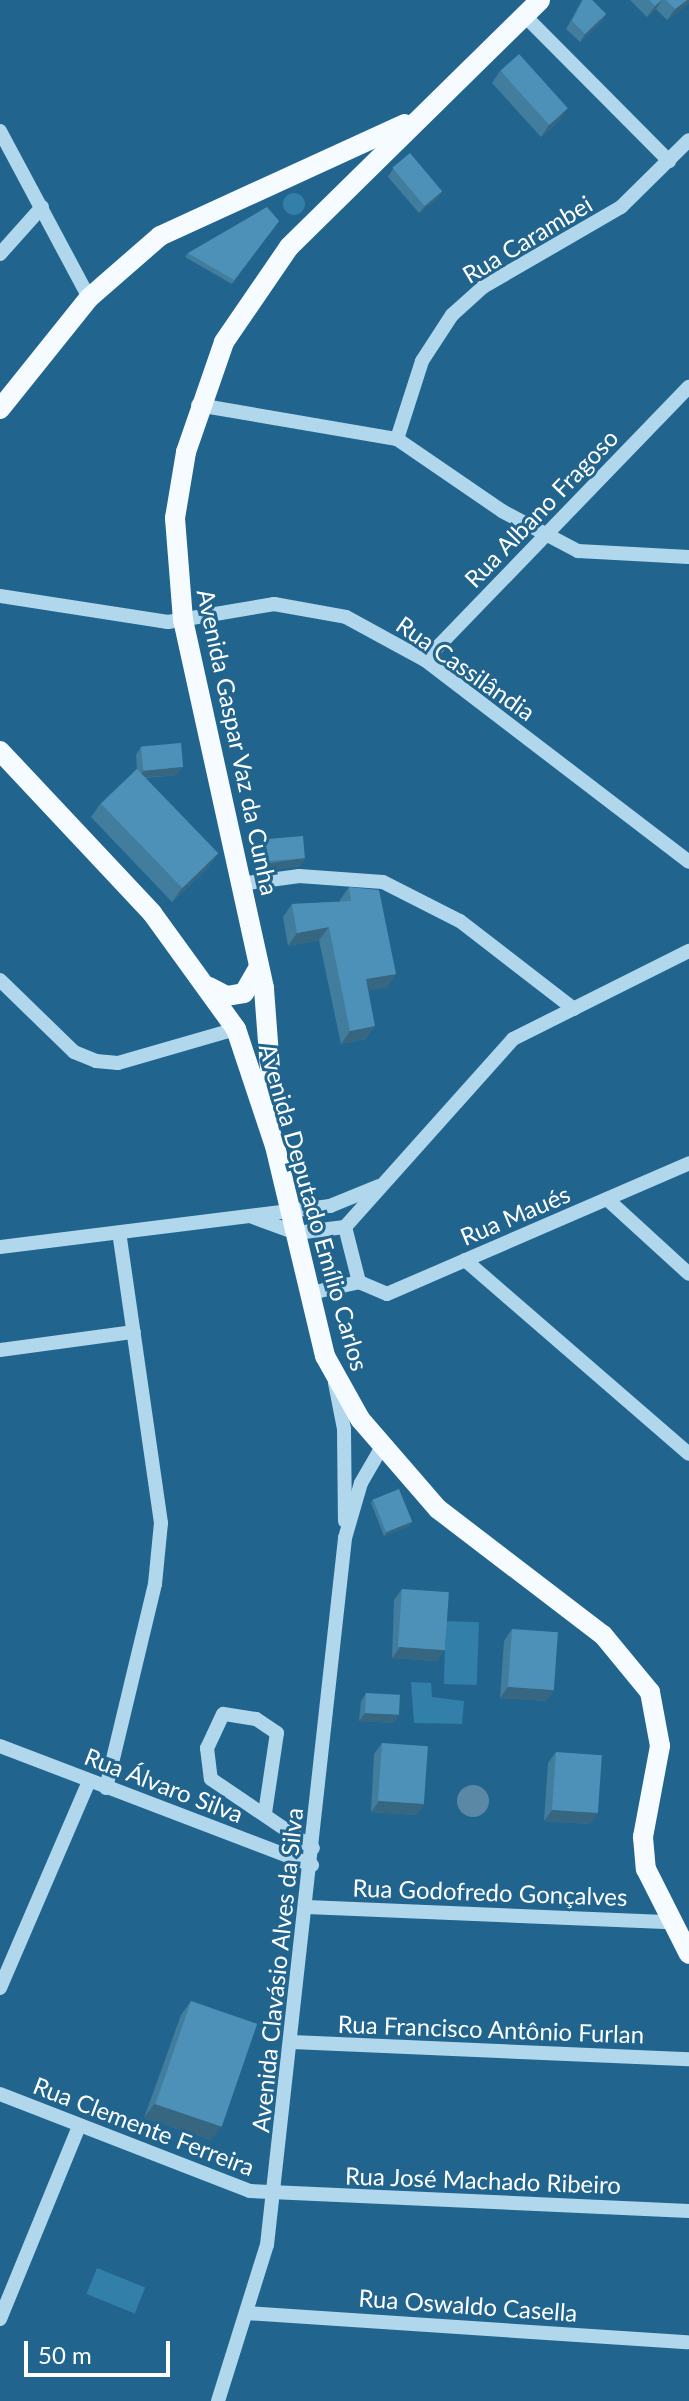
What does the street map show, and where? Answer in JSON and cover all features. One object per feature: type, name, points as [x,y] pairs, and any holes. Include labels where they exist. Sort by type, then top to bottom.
[{"type":"main road","points":[[335,201],[409,123],[540,0]]},
{"type":"main road","points":[[0,409],[89,298],[160,236],[409,123]]},
{"type":"main road","points":[[308,169],[329,179],[335,201]]},
{"type":"main road","name":"Avenida Gaspar Vaz da Cunha","points":[[275,1146],[272,1036],[183,620],[175,518],[198,405],[243,310],[335,201]]},
{"type":"main road","name":"Avenida Deputado Emílio Carlos","points":[[0,751],[152,913],[209,987],[236,1029],[275,1146],[335,1382],[381,1449],[438,1509],[603,1635],[650,1692],[660,1746],[643,1837],[646,1869],[689,1954]]},
{"type":"main road","points":[[209,987],[227,996],[244,993],[259,967]]},
{"type":"street","points":[[524,15],[669,161]]},
{"type":"street","points":[[0,131],[89,298]]},
{"type":"street","name":"Rua Carambei","points":[[397,439],[422,361],[452,315],[508,271],[598,223],[689,140]]},
{"type":"street","points":[[0,254],[42,207]]},
{"type":"street","name":"Rua Albano Fragoso","points":[[425,660],[689,387]]},
{"type":"street","points":[[198,405],[397,439],[544,537],[612,556],[689,557]]},
{"type":"street","points":[[0,596],[183,620]]},
{"type":"street","name":"Rua Cassilândia","points":[[183,620],[239,605],[313,607],[425,660],[689,862]]},
{"type":"street","points":[[240,884],[299,876],[383,882],[460,921],[574,1009]]},
{"type":"street","points":[[250,1216],[296,1233],[345,1227],[513,1039],[689,951]]},
{"type":"street","points":[[0,980],[74,1052],[96,1061],[118,1063],[236,1029]]},
{"type":"street","name":"Rua Maués","points":[[311,1293],[359,1282],[387,1294],[689,1163]]},
{"type":"street","points":[[0,1247],[330,1206],[380,1185]]},
{"type":"street","points":[[607,1199],[689,1274]]},
{"type":"street","points":[[345,1227],[359,1282]]},
{"type":"street","points":[[106,1788],[155,1584],[161,1523],[119,1233]]},
{"type":"street","points":[[465,1260],[689,1454]]},
{"type":"street","points":[[0,1350],[134,1332]]},
{"type":"street","name":"Avenida Clavásio Alves da Silva","points":[[218,2401],[246,2313],[274,2194],[292,2042],[345,1538],[344,1429],[335,1382]]},
{"type":"street","name":"Avenida Clavásio Alves da Silva","points":[[345,1538],[361,1483],[381,1449]]},
{"type":"street","points":[[265,1813],[277,1733],[256,1719],[223,1714],[214,1721],[207,1770],[219,1788],[265,1813],[313,1848]]},
{"type":"street","name":"Rua Álvaro Silva","points":[[0,1746],[312,1865]]},
{"type":"street","points":[[0,1988],[89,1781]]},
{"type":"street","name":"Rua Godofredo Gonçalves","points":[[307,1907],[671,1922]]},
{"type":"street","name":"Rua Francisco Antônio Furlan","points":[[292,2042],[689,2059]]},
{"type":"street","name":"Rua Clemente Ferreira","points":[[0,2094],[224,2182],[274,2194]]},
{"type":"street","points":[[0,2319],[79,2126]]},
{"type":"street","name":"Rua José Machado Ribeiro","points":[[274,2194],[689,2211]]},
{"type":"street","name":"Rua Oswaldo Casella","points":[[246,2313],[687,2342]]},
{"type":"shaded area","points":[[290,193],[298,193],[305,204],[298,215],[290,215],[283,208],[283,200]]},
{"type":"shaded area","points":[[446,1621],[479,1622],[477,1685],[444,1684]]},
{"type":"shaded area","points":[[411,1682],[431,1683],[432,1697],[464,1701],[462,1724],[414,1723]]},
{"type":"shaded area","points":[[473,1785],[484,1790],[489,1801],[484,1812],[473,1817],[462,1812],[457,1801],[462,1790]]},
{"type":"shaded area","points":[[97,2268],[145,2287],[135,2313],[87,2294]]},
{"type":"building","points":[[583,0],[592,0],[606,14],[585,34],[572,21]]},
{"type":"building","points":[[666,0],[687,0],[675,9]]},
{"type":"building","points":[[519,54],[568,108],[549,125],[500,71]]},
{"type":"building","points":[[410,153],[442,191],[425,206],[392,168]]},
{"type":"building","points":[[267,207],[279,221],[234,280],[188,253]]},
{"type":"building","points":[[181,743],[183,767],[143,770],[141,746]]},
{"type":"building","points":[[137,769],[218,853],[182,888],[101,804]]},
{"type":"building","points":[[303,836],[305,858],[264,861],[262,840]]},
{"type":"building","points":[[349,887],[379,890],[396,974],[366,979],[375,1026],[350,1031],[329,927],[297,933],[292,904],[351,901]]},
{"type":"building","points":[[399,1489],[412,1521],[386,1532],[373,1499]]},
{"type":"building","points":[[402,1589],[449,1592],[445,1650],[398,1647]]},
{"type":"building","points":[[512,1629],[558,1632],[554,1690],[508,1687]]},
{"type":"building","points":[[366,1693],[400,1695],[399,1715],[365,1713]]},
{"type":"building","points":[[382,1743],[428,1746],[424,1804],[378,1801]]},
{"type":"building","points":[[556,1752],[602,1755],[598,1813],[552,1810]]},
{"type":"building","points":[[191,2001],[257,2024],[222,2127],[156,2104]]}]
